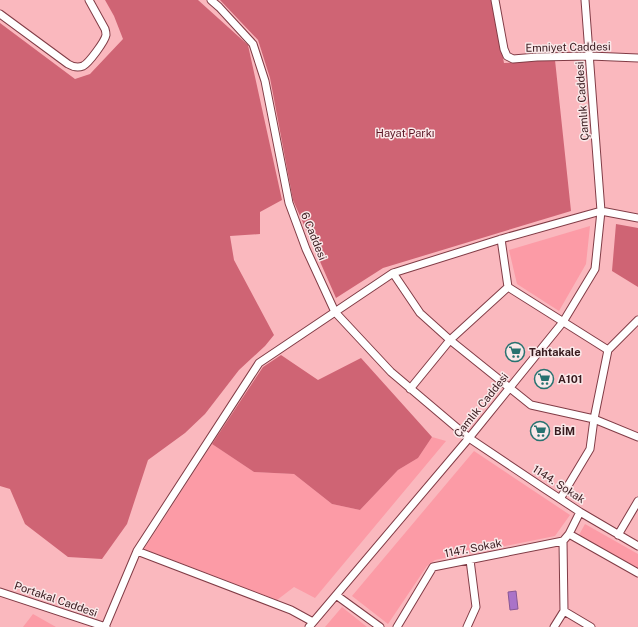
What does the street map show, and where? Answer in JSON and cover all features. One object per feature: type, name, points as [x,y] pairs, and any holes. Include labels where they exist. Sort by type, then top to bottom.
[{"type":"street","points":[[0,14],[68,64],[81,67],[87,64],[104,40],[106,33],[89,0]]},
{"type":"street","name":"6 Caddesi","points":[[211,0],[253,44],[265,81],[289,203],[306,249],[335,312],[391,372],[469,438]]},
{"type":"street","name":"Emniyet Caddesi","points":[[496,0],[504,49],[507,56],[513,59],[590,56],[638,58]]},
{"type":"street","name":"Çamlık Caddesi","points":[[311,625],[469,438],[563,322],[595,269],[601,211],[585,0]]},
{"type":"street","points":[[105,627],[137,551],[259,363],[393,273],[501,239],[601,211],[638,218]]},
{"type":"street","points":[[501,239],[508,286],[608,350]]},
{"type":"street","points":[[393,273],[420,313],[450,340],[531,405],[594,419],[638,437]]},
{"type":"street","points":[[410,388],[450,340],[508,286]]},
{"type":"street","points":[[560,499],[590,449],[594,419],[608,350],[638,320]]},
{"type":"street","name":"1144. Sokak","points":[[469,438],[580,512],[638,546]]},
{"type":"street","points":[[618,535],[638,501]]},
{"type":"street","points":[[554,627],[564,611],[563,541],[569,534],[580,512]]},
{"type":"street","points":[[569,534],[638,573]]},
{"type":"street","name":"1147. Sokak","points":[[397,627],[433,567],[563,541]]},
{"type":"street","points":[[137,551],[291,610],[311,625]]},
{"type":"street","points":[[467,627],[476,607],[470,560]]},
{"type":"street","name":"Portakal Caddesi","points":[[0,592],[105,627]]},
{"type":"street","points":[[336,595],[380,627]]},
{"type":"street","points":[[564,611],[592,627]]},
{"type":"shaded area","points":[[590,226],[586,264],[559,311],[517,284],[509,250]]},
{"type":"shaded area","points":[[432,437],[446,441],[315,598],[294,587],[277,600],[144,549],[212,444],[254,472],[294,474],[332,504],[360,510],[398,470],[418,458]]},
{"type":"shaded area","points":[[474,451],[570,515],[555,536],[435,560],[427,566],[388,624],[352,596]]},
{"type":"shaded area","points":[[585,524],[638,554],[638,568],[579,535]]},
{"type":"shaded area","points":[[516,591],[518,609],[510,610],[508,592]]},
{"type":"shaded area","points":[[342,607],[367,627],[325,627]]},
{"type":"shaded area","points":[[33,614],[56,627],[23,627]]},
{"type":"green space","points":[[105,0],[198,0],[248,45],[282,200],[260,212],[260,234],[230,236],[234,260],[274,335],[265,346],[239,370],[205,414],[185,433],[148,460],[127,524],[102,559],[68,557],[25,524],[10,489],[0,486],[0,23],[75,79],[90,74],[123,39],[114,16]]},
{"type":"green space","name":"Hayat Parkı","points":[[220,0],[492,0],[504,63],[555,60],[571,211],[383,268],[336,298],[293,200],[270,78],[258,40]]},
{"type":"green space","points":[[616,224],[638,228],[638,287],[612,271]]},
{"type":"green space","points":[[281,355],[318,380],[361,358],[432,437],[418,458],[398,470],[360,510],[332,504],[294,474],[254,472],[212,444],[263,367]]},
{"type":"place","name":"Tahtakale","points":[[515,352]]},
{"type":"place","name":"A101","points":[[544,379]]},
{"type":"place","name":"BİM","points":[[540,431]]}]
